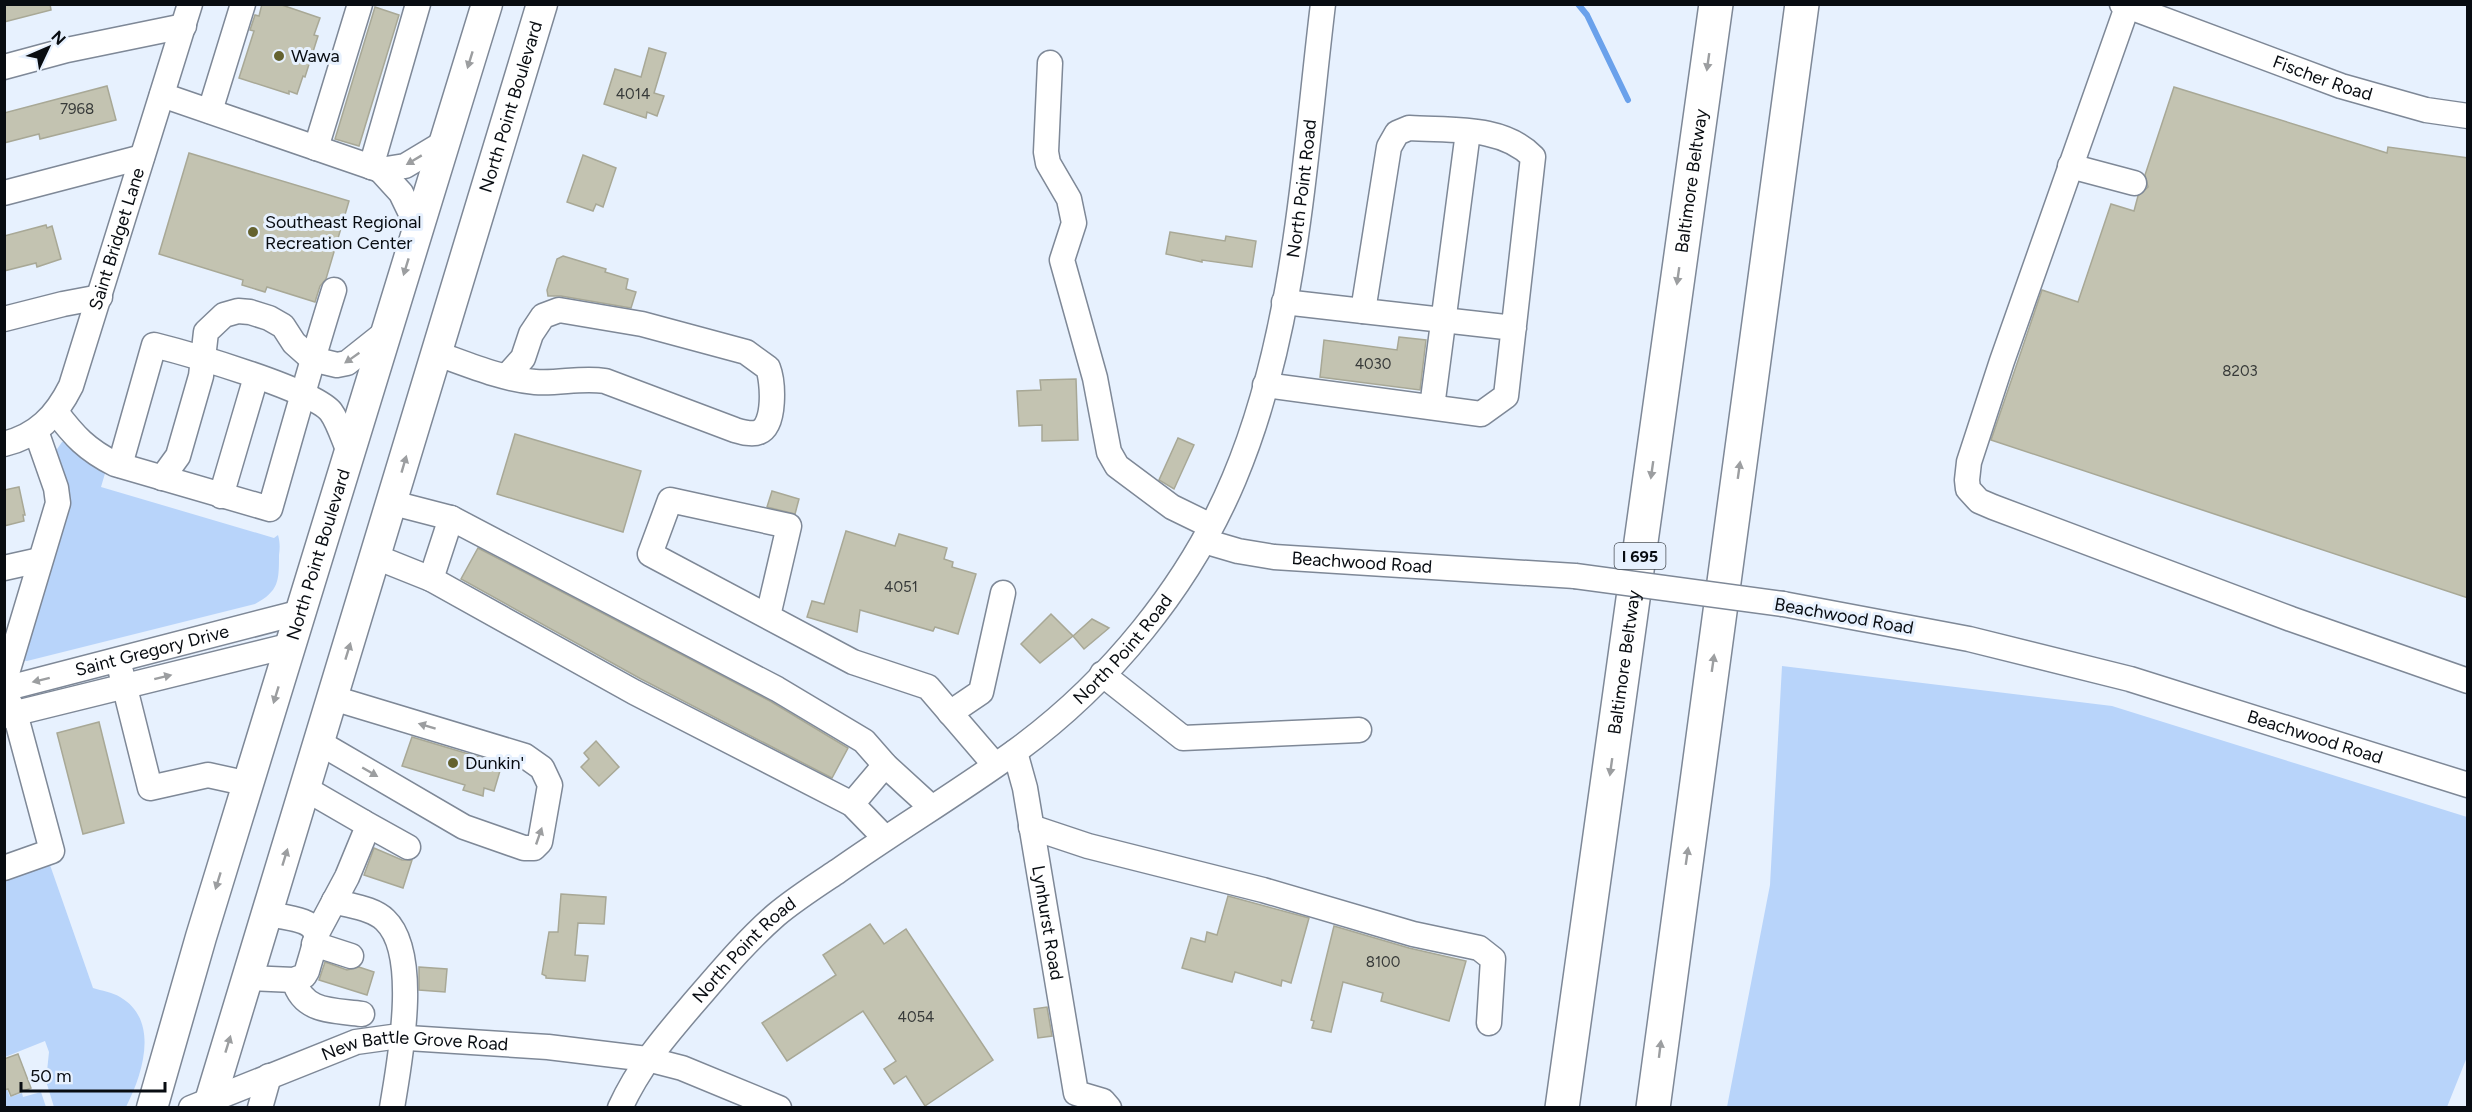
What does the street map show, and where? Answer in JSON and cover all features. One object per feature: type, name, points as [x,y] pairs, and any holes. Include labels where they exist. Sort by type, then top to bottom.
[{"type":"highway","name":"Baltimore Beltway","points":[[1562,1107],[1716,4]]},
{"type":"highway","points":[[1653,1107],[1802,4]]},
{"type":"main road","name":"North Point Boulevard","points":[[152,1107],[201,937],[487,4]]},
{"type":"main road","name":"North Point Boulevard","points":[[203,1105],[248,978],[542,4]]},
{"type":"street","points":[[210,111],[243,4]]},
{"type":"street","points":[[316,148],[360,4]]},
{"type":"street","points":[[376,169],[418,4]]},
{"type":"street","name":"North Point Road","points":[[620,1107],[647,1059],[719,974],[777,915],[885,838],[1005,758],[1051,723],[1102,674],[1163,602],[1208,533],[1235,478],[1265,385],[1284,302],[1297,221],[1323,4]]},
{"type":"street","points":[[2124,6],[1969,462],[1968,489],[1979,501],[1993,507],[2291,620],[2468,681]]},
{"type":"street","name":"Fischer Road","points":[[2124,6],[2274,63],[2382,99],[2426,110],[2468,116]]},
{"type":"street","points":[[4,67],[187,15]]},
{"type":"street","name":"Saint Bridget Lane","points":[[4,444],[20,440],[36,431],[56,411],[71,386],[187,15]]},
{"type":"street","name":"Beachwood Road","points":[[1050,63],[1046,152],[1048,163],[1069,199],[1074,223],[1062,260],[1095,378],[1109,452],[1117,466],[1208,533],[1238,551],[1274,557],[1575,576],[1783,604],[1969,639],[2120,676],[2468,784]]},
{"type":"street","points":[[162,95],[376,169],[401,193],[418,228]]},
{"type":"street","points":[[1265,385],[1481,414],[1506,396],[1533,157],[1522,146],[1498,135],[1409,128],[1397,133],[1389,147],[1363,311]]},
{"type":"street","points":[[1432,407],[1468,132]]},
{"type":"street","points":[[376,169],[405,166],[445,142]]},
{"type":"street","points":[[4,193],[142,157]]},
{"type":"street","points":[[2070,166],[2134,183]]},
{"type":"street","points":[[56,411],[83,445],[120,465],[270,509],[304,394],[312,358],[334,290]]},
{"type":"street","points":[[4,319],[100,297]]},
{"type":"street","points":[[1284,302],[1514,328]]},
{"type":"street","points":[[438,354],[507,376],[536,382],[591,379],[605,381],[735,430],[750,433],[760,432],[766,426],[772,388],[768,368],[746,352],[642,324],[559,310],[543,316],[531,334],[523,358],[507,376]]},
{"type":"street","points":[[162,478],[178,456],[201,376],[206,332],[224,315],[238,311],[269,318],[283,326],[294,343],[312,358],[337,364],[347,363],[386,332]]},
{"type":"street","points":[[120,465],[154,345],[304,394],[331,412],[350,454]]},
{"type":"street","points":[[221,496],[256,377]]},
{"type":"street","points":[[4,683],[54,516],[58,495],[36,431]]},
{"type":"street","points":[[768,616],[789,526],[670,500],[650,554],[854,662],[928,687],[950,713],[1005,758]]},
{"type":"street","points":[[393,503],[451,518],[777,689],[864,741],[885,765],[932,807]]},
{"type":"street","points":[[431,579],[451,518]]},
{"type":"street","points":[[376,557],[431,579],[633,692],[852,804],[885,838]]},
{"type":"street","points":[[4,568],[40,560]]},
{"type":"street","points":[[950,713],[981,692],[1003,593]]},
{"type":"street","name":"Saint Gregory Drive","points":[[7,702],[119,660],[301,612]]},
{"type":"street","name":"Saint Gregory Drive","points":[[7,702],[124,686],[291,645]]},
{"type":"street","points":[[119,660],[150,788],[208,775],[249,784]]},
{"type":"street","points":[[1102,674],[1182,738],[1359,730]]},
{"type":"street","points":[[320,742],[464,827],[524,848],[534,848],[540,842],[550,784],[542,768],[525,756],[333,698]]},
{"type":"street","points":[[4,868],[52,850],[7,702]]},
{"type":"street","name":"Lynhurst Road","points":[[1005,758],[1025,788],[1076,1093],[1103,1101],[1109,1107]]},
{"type":"street","points":[[852,804],[885,765]]},
{"type":"street","points":[[306,789],[408,847]]},
{"type":"street","points":[[248,978],[294,980],[304,976],[315,940],[363,840],[366,831],[363,822]]},
{"type":"street","points":[[1031,827],[1108,851],[1263,890],[1413,934],[1479,948],[1493,959],[1489,1023]]},
{"type":"street","points":[[334,901],[375,913],[386,920],[396,934],[405,976],[404,1038],[392,1107]]},
{"type":"street","points":[[267,914],[306,922],[313,928],[315,940]]},
{"type":"street","points":[[315,940],[351,956]]},
{"type":"street","points":[[294,980],[301,996],[316,1009],[362,1014]]},
{"type":"street","name":"New Battle Grove Road","points":[[203,1105],[356,1042],[404,1038],[548,1047],[647,1059],[682,1068],[779,1107]]},
{"type":"street","points":[[260,1107],[269,1076]]},
{"type":"shaded area","points":[[67,440],[106,470],[101,487],[274,538],[278,535],[279,572],[273,590],[255,604],[27,661],[19,660],[55,452],[62,442]]},
{"type":"shaded area","points":[[1782,666],[2112,706],[2467,817],[2467,1057],[2447,1107],[1727,1107],[1770,885]]},
{"type":"shaded area","points":[[50,865],[93,988],[120,997],[132,1007],[140,1019],[144,1033],[142,1064],[126,1107],[54,1107],[46,1081],[49,1052],[45,1041],[5,1057],[5,881]]},
{"type":"shaded area","points":[[4,1082],[10,1097],[22,1093],[23,1097],[41,1092],[46,1107],[5,1107]]},
{"type":"building","points":[[4,4],[50,4],[51,10],[4,22]]},
{"type":"building","name":"Wawa","points":[[262,4],[279,4],[320,18],[314,35],[318,36],[297,94],[289,91],[289,94],[239,78],[254,31],[250,30],[255,15],[259,16]]},
{"type":"building","name":"Wawa","points":[[375,7],[399,15],[359,146],[335,139]]},
{"type":"building","points":[[649,48],[666,53],[654,93],[664,96],[657,116],[647,112],[646,118],[604,104],[615,69],[641,77]]},
{"type":"building","points":[[107,86],[116,120],[40,139],[39,134],[4,143],[4,113]]},
{"type":"building","points":[[2174,87],[2387,153],[2388,147],[2468,158],[2468,598],[1991,440],[2042,290],[2078,302],[2111,204],[2134,211],[2138,196],[2148,187],[2145,175]]},
{"type":"building","name":"Southeast Regional Recreation Center","points":[[189,153],[349,201],[326,279],[320,286],[315,302],[267,287],[265,292],[242,285],[243,280],[159,254]]},
{"type":"building","points":[[583,155],[616,168],[603,207],[596,204],[593,211],[567,202]]},
{"type":"building","points":[[46,225],[47,228],[52,226],[61,259],[37,267],[36,263],[4,271],[4,236]]},
{"type":"building","points":[[1170,232],[1225,241],[1226,236],[1256,241],[1252,267],[1202,260],[1202,262],[1166,254]]},
{"type":"building","points":[[563,256],[606,269],[605,272],[628,279],[626,289],[636,292],[631,308],[561,296],[548,296],[547,290],[557,259]]},
{"type":"building","points":[[1399,337],[1426,340],[1420,390],[1320,377],[1324,340],[1397,350]]},
{"type":"building","points":[[1076,379],[1078,440],[1042,441],[1042,425],[1019,426],[1017,391],[1041,390],[1040,380]]},
{"type":"building","points":[[515,434],[641,471],[623,532],[497,494]]},
{"type":"building","points":[[1178,438],[1194,445],[1174,489],[1159,480]]},
{"type":"building","points":[[19,487],[25,515],[23,515],[24,521],[4,526],[4,490]]},
{"type":"building","points":[[772,491],[799,499],[795,514],[767,507]]},
{"type":"building","points":[[846,531],[895,546],[899,534],[947,548],[944,559],[953,562],[952,567],[976,574],[958,634],[935,627],[933,631],[860,610],[857,632],[807,617],[812,601],[824,604]]},
{"type":"building","points":[[478,548],[770,701],[848,748],[832,778],[641,679],[461,579]]},
{"type":"building","points":[[1051,614],[1073,636],[1040,663],[1021,644]]},
{"type":"building","points":[[1092,619],[1109,628],[1084,649],[1073,636]]},
{"type":"building","points":[[99,722],[124,823],[83,834],[57,733]]},
{"type":"building","name":"Dunkin'","points":[[412,737],[502,764],[494,791],[484,788],[483,796],[463,790],[465,785],[402,766]]},
{"type":"building","points":[[596,741],[619,767],[599,786],[581,767],[589,759],[584,753]]},
{"type":"building","points":[[374,848],[402,860],[412,860],[403,888],[364,875]]},
{"type":"building","points":[[561,894],[606,897],[604,924],[578,923],[575,955],[588,956],[585,981],[546,978],[542,974],[549,932],[558,932]]},
{"type":"building","points":[[1228,896],[1309,918],[1291,983],[1282,980],[1281,986],[1235,972],[1232,982],[1182,968],[1191,938],[1205,942],[1207,932],[1217,935]]},
{"type":"building","points":[[870,924],[884,944],[906,929],[993,1060],[925,1106],[906,1076],[894,1084],[884,1069],[896,1061],[863,1011],[787,1061],[762,1023],[836,975],[823,955]]},
{"type":"building","points":[[1334,926],[1409,948],[1466,961],[1449,1021],[1381,1001],[1383,993],[1343,982],[1331,1032],[1312,1028],[1314,1021],[1311,1020]]},
{"type":"building","points":[[325,962],[347,970],[359,967],[374,972],[367,995],[319,980]]},
{"type":"building","points":[[419,967],[447,969],[445,992],[419,990]]},
{"type":"building","points":[[1047,1007],[1052,1036],[1038,1038],[1034,1009]]},
{"type":"building","points":[[18,1054],[31,1088],[11,1096],[8,1089],[4,1090],[4,1059]]},
{"type":"waterway","points":[[1578,4],[1587,15],[1628,100]]},
{"type":"place","name":"Wawa","points":[[279,56]]},
{"type":"place","name":"Southeast Regional Recreation Center","points":[[253,232]]},
{"type":"place","name":"Dunkin'","points":[[453,763]]}]
